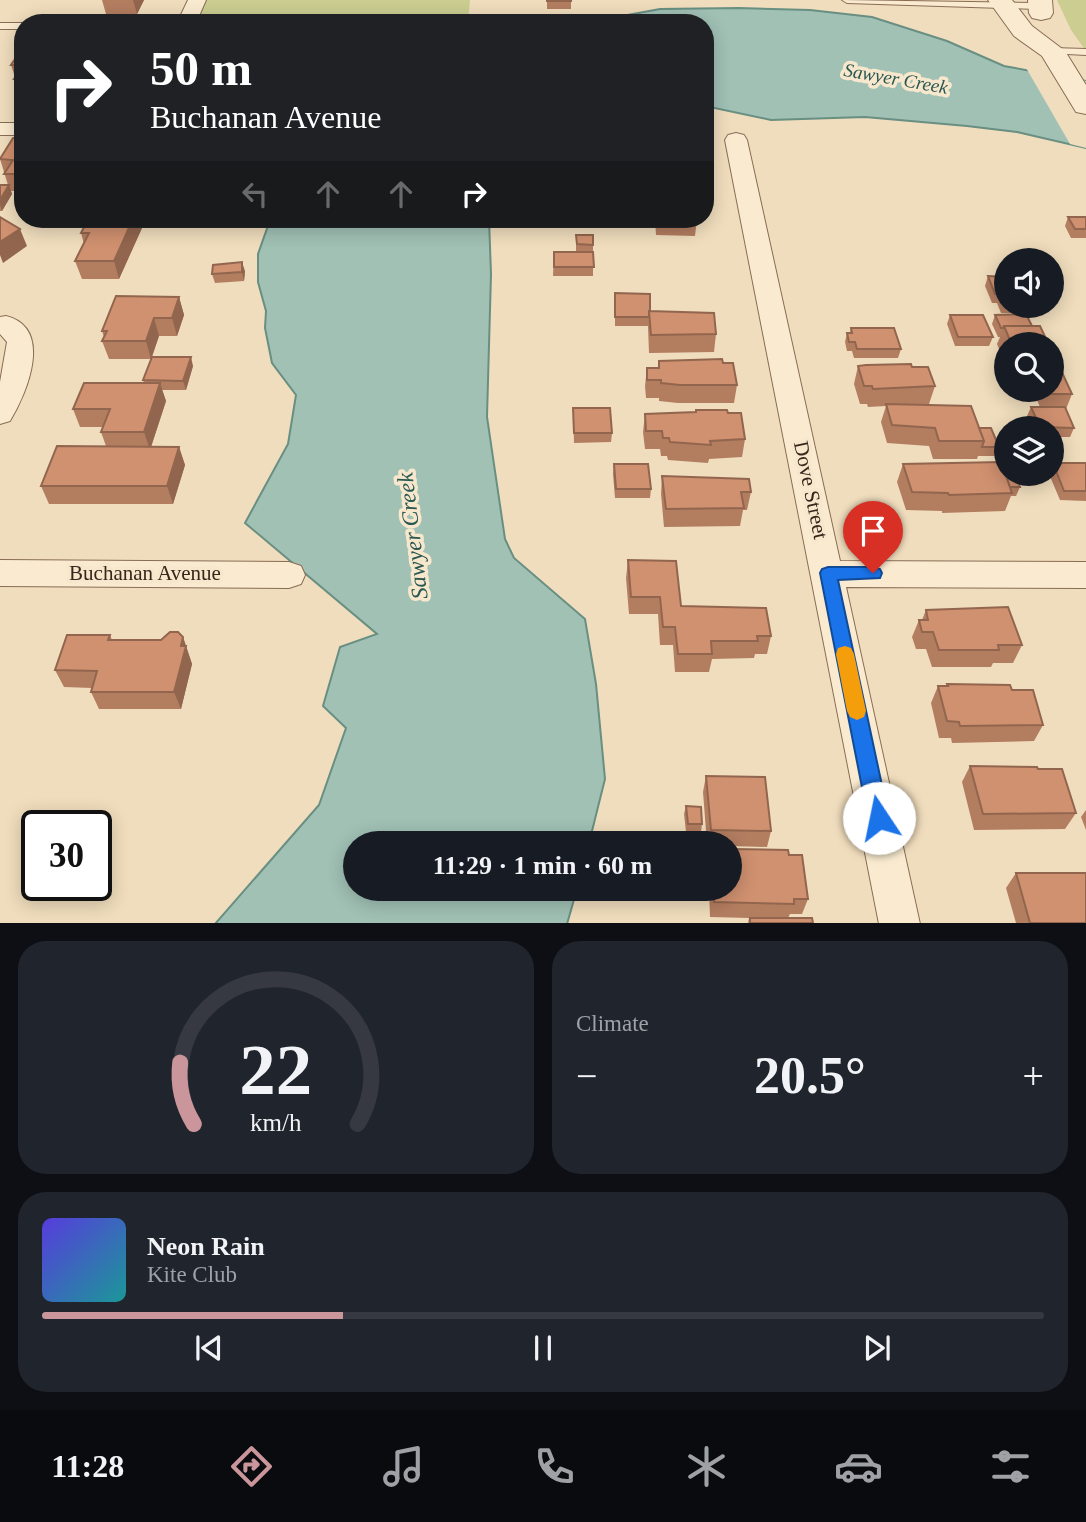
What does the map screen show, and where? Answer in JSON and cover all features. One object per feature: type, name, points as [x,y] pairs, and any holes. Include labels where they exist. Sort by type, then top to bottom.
[{"type":"street","points":[[1002,2],[1023,31],[1052,51],[1086,106]]},
{"type":"street","points":[[1037,5],[1053,32],[1052,51]]},
{"type":"street","name":"Dove Street","points":[[736,140],[900,923]]},
{"type":"street","points":[[0,414],[15,385],[20,361],[20,340],[6,324]]},
{"type":"street","name":"Buchanan Avenue","points":[[0,573],[289,575]]},
{"type":"street","points":[[828,573],[1086,575]]},
{"type":"lane","points":[[847,0],[1037,5]]},
{"type":"lane","points":[[1052,51],[1086,52]]},
{"type":"green space","points":[[197,0],[470,0],[469,14],[190,14]]},
{"type":"green space","points":[[1057,0],[1086,0],[1086,51],[1071,30]]},
{"type":"water","name":"Sawyer Creek","points":[[660,9],[810,10],[872,17],[947,41],[1004,66],[1086,81],[1086,148],[1017,132],[967,126],[865,117],[771,120],[714,108],[714,14],[633,14]]},
{"type":"water","name":"Sawyer Creek","points":[[267,228],[489,228],[491,274],[487,417],[505,539],[514,558],[585,619],[596,684],[605,779],[592,831],[343,831],[343,901],[574,901],[567,923],[216,923],[319,805],[346,728],[323,706],[340,647],[377,634],[245,523],[288,444],[296,395],[272,363],[265,328],[266,311],[258,282],[258,254]]},
{"type":"pier","points":[[1025,66],[1086,81],[1086,148],[1070,144]]},
{"type":"building","points":[[14,138],[14,174],[4,174],[13,160],[0,159]]},
{"type":"building","points":[[0,185],[9,185],[0,200]]},
{"type":"building","points":[[0,217],[14,228],[20,229],[0,242]]},
{"type":"building","points":[[1068,217],[1086,217],[1086,229],[1075,229]]},
{"type":"building","points":[[84,228],[129,228],[114,261],[75,261],[89,233],[81,233]]},
{"type":"building","points":[[576,235],[593,235],[593,245],[577,244]]},
{"type":"building","points":[[554,252],[593,252],[594,267],[554,267]]},
{"type":"building","points":[[242,262],[242,272],[212,274],[213,265]]},
{"type":"building","points":[[988,276],[994,276],[994,291]]},
{"type":"building","points":[[615,293],[650,294],[649,317],[615,317]]},
{"type":"building","points":[[116,296],[179,297],[172,318],[154,318],[146,341],[102,341],[107,331],[102,331]]},
{"type":"building","points":[[649,311],[714,313],[716,334],[651,335]]},
{"type":"building","points":[[950,315],[983,315],[993,337],[958,337]]},
{"type":"building","points":[[996,318],[1028,318],[1032,326],[1004,326],[1001,328]]},
{"type":"building","points":[[1004,326],[1040,326],[1043,332],[1007,332]]},
{"type":"building","points":[[851,328],[894,328],[901,349],[857,349],[855,342],[849,342],[847,333],[852,333]]},
{"type":"building","points":[[152,357],[191,357],[183,381],[143,380]]},
{"type":"building","points":[[722,359],[723,363],[733,363],[737,385],[680,385],[647,380],[647,368],[659,368],[659,361]]},
{"type":"building","points":[[911,364],[912,367],[928,367],[935,386],[873,389],[872,386],[864,386],[858,366],[866,365]]},
{"type":"building","points":[[1064,377],[1072,394],[1064,394]]},
{"type":"building","points":[[84,383],[160,383],[144,432],[101,432],[110,409],[73,409]]},
{"type":"building","points":[[886,404],[971,406],[984,441],[939,441],[935,428],[892,425]]},
{"type":"building","points":[[1031,407],[1065,407],[1074,428],[1064,428],[1064,416],[1035,416]]},
{"type":"building","points":[[573,408],[610,408],[612,433],[574,433]]},
{"type":"building","points":[[696,410],[741,413],[745,439],[710,441],[711,445],[670,442],[669,438],[663,438],[662,431],[646,431],[645,414]]},
{"type":"building","points":[[979,428],[991,428],[994,447],[982,447],[984,441]]},
{"type":"building","points":[[57,446],[179,447],[167,486],[41,486]]},
{"type":"building","points":[[994,462],[994,486],[1010,486],[1012,493],[949,495],[912,492],[903,464]]},
{"type":"building","points":[[1064,463],[1086,463],[1086,491],[1064,491]]},
{"type":"building","points":[[614,464],[648,464],[651,489],[616,489]]},
{"type":"building","points":[[662,476],[749,479],[751,492],[741,492],[744,508],[666,509]]},
{"type":"building","points":[[628,560],[676,561],[681,606],[766,608],[771,636],[757,636],[758,641],[711,641],[712,654],[678,654],[675,627],[663,627],[660,597],[631,597]]},
{"type":"building","points":[[1008,607],[1022,645],[998,645],[999,650],[939,650],[933,632],[922,632],[919,620],[928,620],[926,610]]},
{"type":"building","points":[[170,632],[178,632],[183,637],[181,646],[186,646],[174,692],[91,692],[97,671],[55,670],[67,635],[110,635],[108,640],[161,640]]},
{"type":"building","points":[[947,684],[1010,685],[1012,690],[1033,690],[1043,725],[960,726],[959,722],[947,721],[938,686],[948,686]]},
{"type":"building","points":[[970,766],[1062,769],[1076,813],[983,814]]},
{"type":"building","points":[[706,776],[765,777],[771,831],[711,830]]},
{"type":"building","points":[[686,806],[701,807],[702,824],[688,824]]},
{"type":"building","points":[[742,849],[788,850],[789,855],[802,855],[808,899],[794,899],[794,904],[714,902],[742,901]]},
{"type":"building","points":[[1016,873],[1086,873],[1086,923],[1030,923]]},
{"type":"building","points":[[750,918],[812,918],[813,923],[750,923]]},
{"type":"slow traffic","points":[[845,654],[857,711]]},
{"type":"route","points":[[873,573],[828,573],[879,818]]}]
